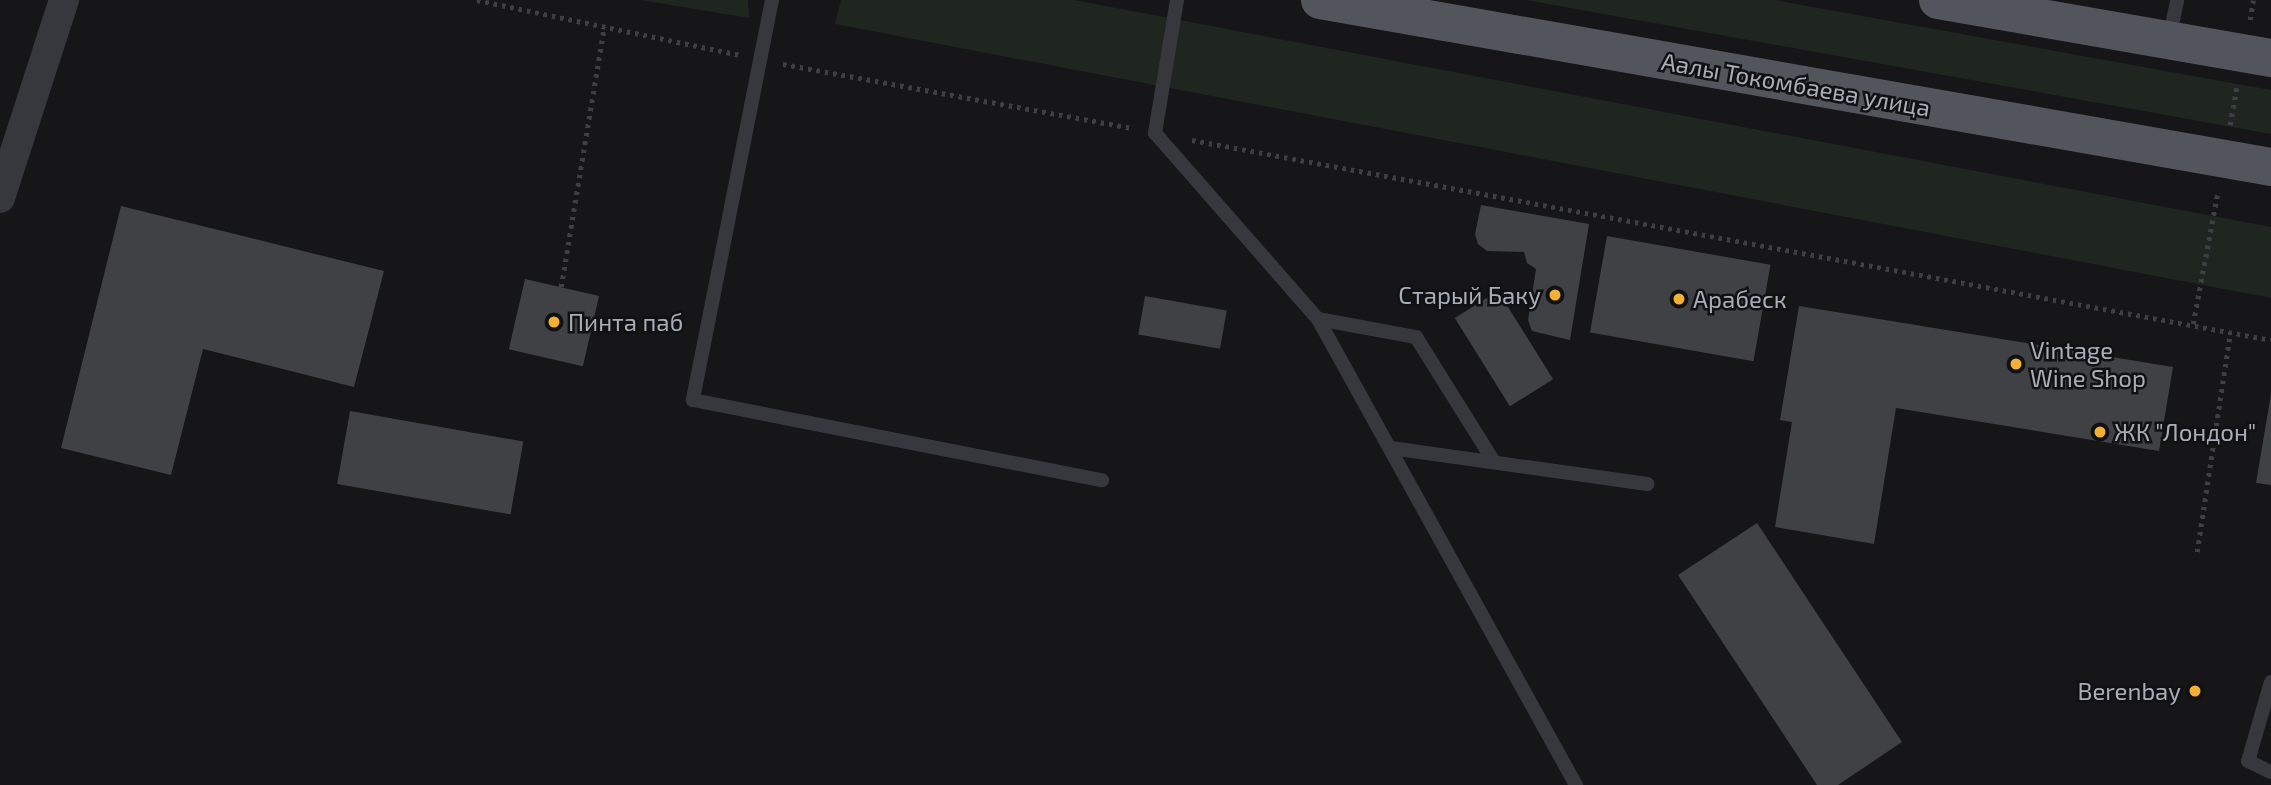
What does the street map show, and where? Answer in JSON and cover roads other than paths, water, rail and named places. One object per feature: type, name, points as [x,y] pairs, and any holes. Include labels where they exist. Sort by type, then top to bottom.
[{"type":"main road","name":"Аалы Токомбаева улица","points":[[1320,0],[2271,167]]},
{"type":"main road","points":[[1938,0],[2271,58]]},
{"type":"street","points":[[0,198],[65,0]]},
{"type":"lane","points":[[772,0],[693,400],[1102,480]]},
{"type":"lane","points":[[1177,0],[1155,133],[1318,319],[1576,785]]},
{"type":"lane","points":[[2169,41],[2177,0]]},
{"type":"lane","points":[[1318,319],[1416,337],[1494,462]]},
{"type":"lane","points":[[1391,448],[1647,484]]},
{"type":"lane","points":[[2271,682],[2248,761],[2271,772]]},
{"type":"place","name":"Старый Баку","points":[[1555,295]]},
{"type":"place","name":"Арабеск","points":[[1679,299]]},
{"type":"place","name":"Пинта паб","points":[[554,322]]},
{"type":"place","name":"Vintage Wine Shop","points":[[2016,364]]},
{"type":"place","name":"ЖК \"Лондон\"","points":[[2100,432]]},
{"type":"place","name":"Berenbay","points":[[2195,691]]}]
